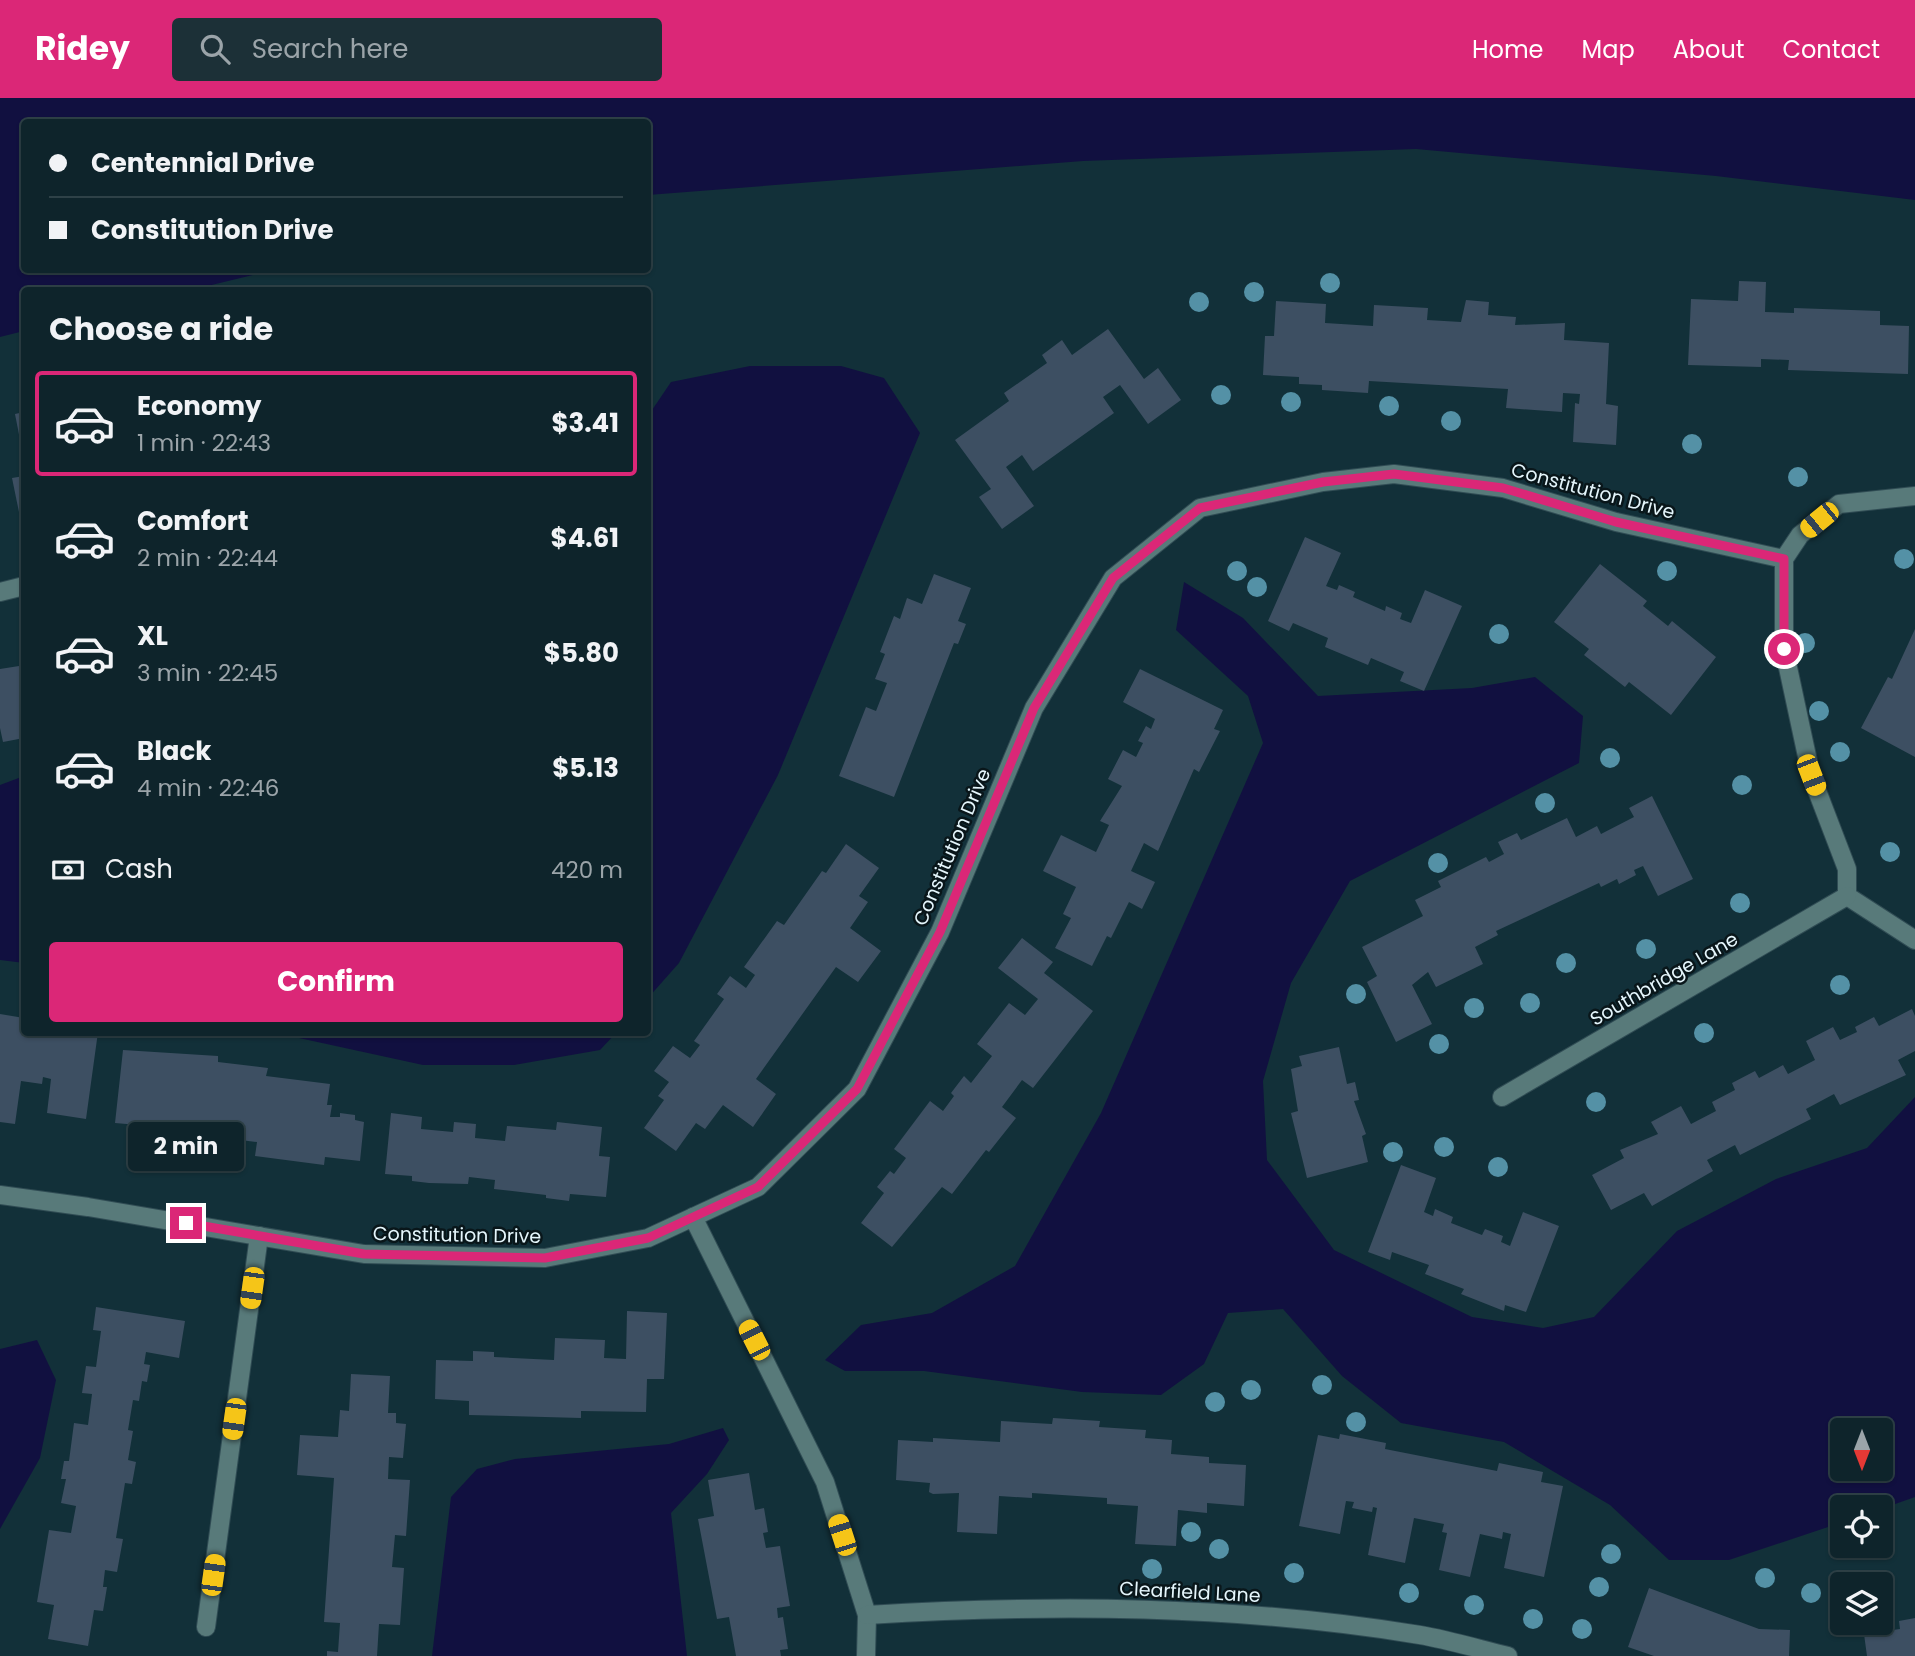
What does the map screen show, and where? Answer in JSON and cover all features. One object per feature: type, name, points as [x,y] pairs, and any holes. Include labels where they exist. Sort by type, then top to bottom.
[{"type":"street","name":"Constitution Drive","points":[[0,1195],[88,1207],[364,1254],[545,1258],[648,1238],[758,1187],[857,1089],[940,932],[1034,708],[1113,578],[1200,508],[1323,482],[1394,474],[1503,488],[1616,522],[1784,559]]},
{"type":"street","points":[[1915,496],[1839,504],[1800,535],[1784,559],[1784,649],[1811,775],[1847,869],[1847,896],[1915,940]]},
{"type":"street","points":[[0,592],[21,587]]},
{"type":"street","name":"Southbridge Lane","points":[[1502,1097],[1847,896]]},
{"type":"street","points":[[693,1217],[825,1482],[867,1615],[866,1656]]},
{"type":"street","points":[[206,1627],[259,1236]]},
{"type":"street","name":"Clearfield Lane","points":[[867,1615],[996,1607],[1276,1617],[1422,1635],[1508,1656]]},
{"type":"shaded area","points":[[0,98],[1915,98],[1915,200],[1716,176],[1416,149],[1083,161],[651,195],[651,119],[21,119],[21,273],[262,273],[203,287],[21,287],[21,332],[0,337]]},
{"type":"shaded area","points":[[750,366],[841,366],[884,378],[920,433],[778,775],[679,963],[651,995],[651,412],[671,382]]},
{"type":"shaded area","points":[[1184,582],[1243,618],[1318,696],[1472,688],[1535,677],[1583,716],[1579,763],[1350,881],[1291,983],[1263,1081],[1267,1160],[1334,1250],[1472,1317],[1543,1328],[1594,1317],[1677,1231],[1776,1179],[1867,1148],[1915,1097],[1915,1497],[1893,1505],[1893,1495],[1830,1495],[1830,1526],[1729,1560],[1669,1560],[1610,1505],[1504,1442],[1401,1423],[1342,1376],[1283,1309],[1228,1313],[1204,1364],[1161,1395],[1082,1392],[924,1371],[845,1371],[825,1360],[861,1325],[932,1313],[1015,1266],[1101,1113],[1263,743],[1248,696],[1176,630]]},
{"type":"shaded area","points":[[21,777],[21,963],[0,960],[0,785]]},
{"type":"shaded area","points":[[290,1036],[613,1036],[600,1050],[514,1065],[423,1065]]},
{"type":"shaded area","points":[[37,1340],[56,1380],[40,1458],[0,1529],[0,1349]]},
{"type":"shaded area","points":[[723,1428],[729,1440],[707,1474],[671,1513],[687,1656],[432,1656],[451,1497],[477,1469],[515,1459],[669,1444]]},
{"type":"building","points":[[1739,281],[1766,282],[1765,312],[1794,313],[1794,308],[1880,311],[1880,325],[1909,326],[1908,374],[1788,370],[1789,360],[1761,359],[1761,367],[1688,365],[1691,299],[1738,301]]},
{"type":"building","points":[[1466,300],[1489,302],[1488,315],[1516,317],[1515,325],[1565,323],[1564,340],[1609,343],[1606,404],[1618,406],[1616,445],[1573,442],[1575,403],[1579,404],[1580,394],[1563,393],[1562,412],[1506,408],[1508,389],[1369,381],[1368,393],[1322,390],[1322,385],[1299,384],[1299,377],[1263,375],[1265,336],[1274,336],[1276,301],[1326,304],[1325,323],[1373,326],[1374,305],[1428,308],[1427,320],[1461,322]]},
{"type":"building","points":[[1108,329],[1144,379],[1158,368],[1181,400],[1148,424],[1120,385],[1103,397],[1114,413],[1033,471],[1022,455],[1006,467],[1034,506],[1002,529],[979,497],[991,489],[955,440],[1009,401],[1004,393],[1047,363],[1042,355],[1062,340],[1072,355]]},
{"type":"building","points":[[21,413],[21,445],[15,414]]},
{"type":"building","points":[[21,476],[20,517],[12,478]]},
{"type":"building","points":[[1305,537],[1341,553],[1326,586],[1337,590],[1339,585],[1355,592],[1353,597],[1385,611],[1386,606],[1402,613],[1400,619],[1411,623],[1425,590],[1462,606],[1424,691],[1400,681],[1404,672],[1371,658],[1368,665],[1325,647],[1328,638],[1293,623],[1289,631],[1268,621]]},
{"type":"building","points":[[1600,564],[1647,601],[1643,606],[1668,626],[1672,621],[1716,657],[1671,715],[1629,682],[1625,687],[1584,655],[1589,649],[1554,622]]},
{"type":"building","points":[[934,574],[971,588],[958,621],[966,624],[958,644],[954,643],[894,797],[839,776],[866,707],[876,711],[887,683],[875,679],[885,654],[880,652],[894,616],[900,619],[907,598],[922,604]]},
{"type":"building","points":[[1915,629],[1915,757],[1861,728],[1888,677],[1892,679]]},
{"type":"building","points":[[19,666],[21,677],[21,739],[3,742],[0,728],[0,669]]},
{"type":"building","points":[[1140,669],[1223,710],[1214,729],[1220,731],[1199,772],[1194,769],[1158,851],[1144,843],[1131,871],[1155,882],[1142,909],[1129,902],[1111,938],[1107,936],[1092,966],[1055,948],[1071,918],[1063,914],[1076,887],[1043,871],[1061,835],[1096,852],[1109,825],[1100,821],[1122,786],[1108,779],[1123,750],[1136,757],[1143,743],[1138,741],[1146,726],[1151,729],[1155,719],[1123,702]]},
{"type":"building","points":[[1652,796],[1693,879],[1658,896],[1643,866],[1634,870],[1636,875],[1619,884],[1617,879],[1601,887],[1599,883],[1496,931],[1498,935],[1475,947],[1483,964],[1436,987],[1428,972],[1412,985],[1432,1024],[1396,1042],[1367,982],[1377,976],[1362,947],[1423,916],[1415,900],[1441,887],[1438,881],[1486,857],[1489,862],[1504,854],[1498,842],[1517,833],[1521,840],[1567,818],[1576,837],[1597,826],[1601,834],[1634,817],[1629,808]]},
{"type":"building","points":[[846,844],[879,868],[859,896],[868,902],[850,928],[881,951],[858,982],[836,967],[756,1079],[776,1094],[753,1127],[723,1105],[705,1129],[696,1123],[676,1151],[644,1128],[664,1100],[658,1096],[669,1082],[654,1071],[673,1046],[690,1058],[700,1045],[694,1041],[724,999],[717,994],[730,976],[746,988],[755,975],[744,967],[777,921],[784,925],[822,871],[826,873]]},
{"type":"building","points":[[1022,938],[1053,962],[1044,973],[1093,1011],[1033,1088],[1022,1080],[1002,1107],[1016,1118],[989,1152],[986,1150],[952,1194],[942,1187],[892,1247],[861,1223],[884,1193],[877,1187],[890,1171],[894,1174],[906,1158],[894,1149],[930,1101],[943,1111],[954,1096],[951,1093],[964,1076],[971,1083],[992,1056],[977,1044],[1009,1003],[1025,1015],[1038,999],[998,968]]},
{"type":"building","points":[[1912,1009],[1915,1016],[1915,1051],[1898,1060],[1906,1075],[1840,1105],[1834,1094],[1806,1109],[1811,1119],[1740,1155],[1735,1145],[1707,1160],[1713,1171],[1652,1206],[1644,1193],[1611,1210],[1592,1175],[1624,1158],[1620,1150],[1658,1134],[1651,1122],[1681,1106],[1691,1124],[1716,1111],[1712,1102],[1735,1090],[1732,1083],[1755,1071],[1759,1078],[1783,1065],[1788,1074],[1815,1060],[1806,1041],[1833,1027],[1840,1040],[1857,1032],[1855,1027],[1874,1017],[1879,1026]]},
{"type":"building","points":[[0,1014],[21,1018],[21,1036],[97,1036],[86,1119],[47,1113],[51,1079],[43,1077],[42,1084],[21,1081],[15,1124],[0,1122]]},
{"type":"building","points":[[1339,1047],[1347,1084],[1355,1082],[1359,1100],[1354,1101],[1366,1134],[1362,1136],[1368,1162],[1307,1178],[1291,1113],[1298,1111],[1291,1069],[1302,1066],[1299,1056]]},
{"type":"building","points":[[123,1050],[218,1056],[218,1062],[268,1068],[266,1076],[330,1084],[327,1105],[332,1105],[330,1117],[340,1117],[340,1113],[355,1115],[355,1120],[364,1122],[360,1161],[325,1157],[324,1165],[255,1156],[257,1142],[217,1137],[218,1132],[115,1123]]},
{"type":"building","points":[[391,1113],[422,1117],[421,1129],[453,1132],[454,1122],[476,1124],[475,1138],[505,1141],[507,1126],[556,1130],[557,1122],[602,1127],[599,1156],[610,1157],[606,1197],[570,1194],[569,1201],[546,1198],[546,1195],[494,1189],[495,1180],[469,1177],[468,1184],[429,1183],[412,1181],[412,1176],[385,1174]]},
{"type":"building","points":[[1401,1165],[1436,1178],[1424,1212],[1433,1216],[1435,1209],[1453,1217],[1451,1223],[1482,1235],[1485,1229],[1503,1236],[1501,1242],[1510,1246],[1523,1212],[1559,1226],[1526,1312],[1505,1305],[1504,1311],[1461,1294],[1464,1289],[1425,1274],[1429,1265],[1392,1252],[1390,1260],[1368,1252]]},
{"type":"building","points":[[96,1307],[185,1321],[179,1358],[146,1352],[144,1364],[150,1365],[147,1382],[142,1381],[139,1401],[133,1400],[128,1430],[133,1431],[128,1460],[136,1462],[132,1484],[125,1483],[116,1538],[123,1539],[117,1572],[105,1570],[103,1587],[107,1587],[103,1611],[94,1610],[88,1646],[48,1639],[54,1605],[37,1602],[49,1530],[71,1533],[76,1506],[61,1503],[66,1479],[61,1479],[64,1461],[69,1461],[74,1423],[88,1425],[92,1394],[82,1393],[86,1366],[96,1367],[101,1331],[93,1330]]},
{"type":"building","points":[[627,1311],[667,1313],[664,1379],[647,1379],[646,1412],[581,1411],[581,1418],[469,1415],[469,1401],[435,1399],[436,1360],[473,1361],[473,1351],[494,1352],[494,1357],[554,1360],[555,1338],[605,1340],[604,1358],[626,1359]]},
{"type":"building","points":[[351,1374],[390,1376],[388,1413],[396,1413],[396,1423],[406,1424],[403,1458],[389,1457],[388,1479],[410,1480],[406,1536],[395,1535],[392,1567],[404,1568],[400,1625],[379,1624],[377,1656],[327,1656],[327,1651],[338,1652],[340,1623],[324,1622],[334,1478],[297,1475],[300,1435],[338,1437],[340,1410],[349,1411]]},
{"type":"building","points":[[1053,1418],[1100,1421],[1099,1427],[1146,1430],[1145,1438],[1172,1440],[1171,1454],[1209,1457],[1209,1463],[1246,1465],[1244,1506],[1207,1503],[1207,1513],[1178,1510],[1176,1546],[1135,1544],[1138,1506],[1107,1504],[1107,1498],[1032,1493],[1032,1498],[999,1496],[997,1534],[957,1532],[959,1493],[933,1494],[929,1492],[930,1483],[896,1480],[898,1440],[933,1442],[933,1438],[1000,1442],[1001,1421],[1052,1424]]},
{"type":"building","points":[[1340,1434],[1386,1443],[1385,1449],[1497,1471],[1499,1463],[1543,1472],[1541,1482],[1563,1486],[1544,1577],[1504,1568],[1511,1534],[1503,1532],[1502,1539],[1480,1534],[1470,1577],[1439,1570],[1447,1533],[1442,1532],[1444,1524],[1414,1518],[1405,1563],[1368,1555],[1377,1508],[1373,1507],[1372,1512],[1352,1508],[1354,1502],[1346,1501],[1340,1534],[1299,1526],[1318,1435],[1339,1439]]},
{"type":"building","points":[[749,1473],[755,1510],[764,1508],[768,1532],[763,1533],[766,1548],[780,1546],[790,1606],[777,1608],[778,1618],[783,1617],[788,1649],[780,1650],[781,1656],[736,1656],[729,1617],[717,1619],[698,1519],[714,1516],[708,1480]]},
{"type":"building","points":[[1649,1588],[1759,1629],[1790,1630],[1789,1656],[1654,1656],[1628,1647]]},
{"type":"building","points":[[1915,1618],[1915,1656],[1867,1656],[1864,1635],[1893,1635],[1893,1630],[1900,1629],[1899,1621]]},
{"type":"route","points":[[186,1223],[364,1254],[545,1258],[648,1238],[758,1187],[857,1089],[940,932],[1034,708],[1113,578],[1200,508],[1323,482],[1394,474],[1503,488],[1616,522],[1784,559],[1784,649]]}]
